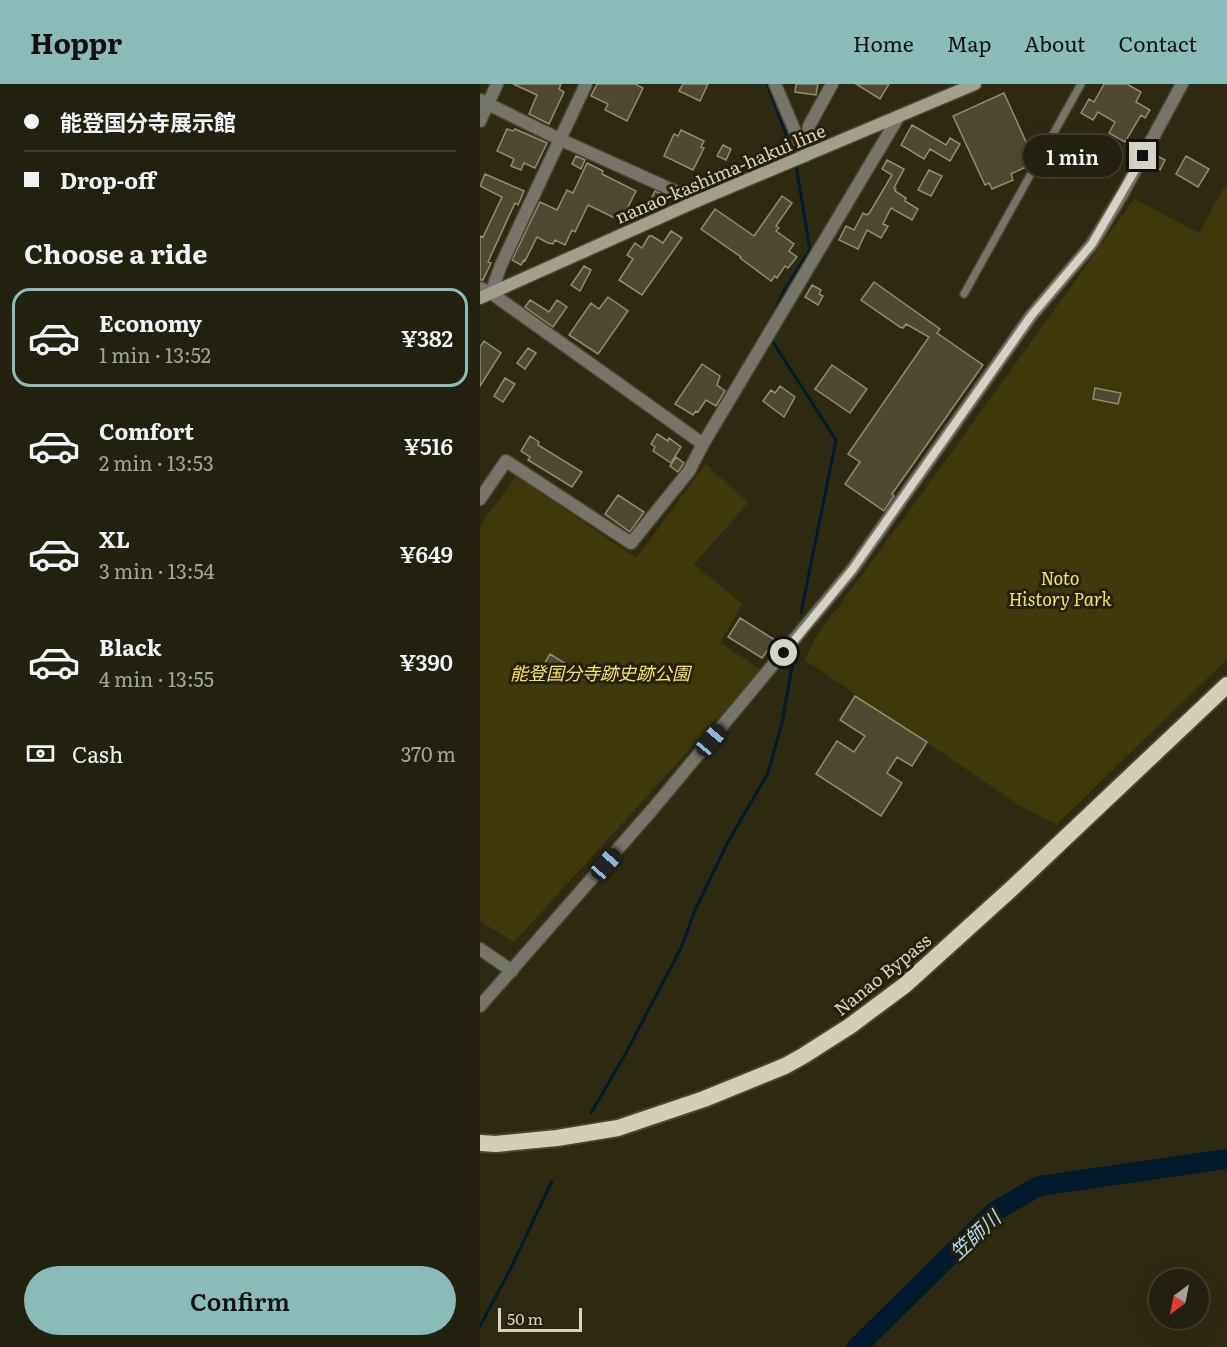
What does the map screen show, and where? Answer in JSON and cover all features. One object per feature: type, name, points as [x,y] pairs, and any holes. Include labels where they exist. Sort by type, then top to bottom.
[{"type":"highway","name":"Nanao Bypass","points":[[480,1143],[496,1144],[557,1138],[618,1128],[704,1099],[785,1066],[803,1056],[850,1026],[905,985],[1009,891],[1227,685]]},
{"type":"main road","name":"nanao-kashima-hakui line","points":[[484,293],[975,84]]},
{"type":"street","points":[[480,121],[484,102],[497,84]]},
{"type":"street","points":[[586,84],[501,265],[484,293],[703,444]]},
{"type":"street","points":[[776,84],[798,159]]},
{"type":"street","points":[[798,159],[809,126],[832,84]]},
{"type":"street","points":[[480,1006],[652,810],[852,570],[1031,316],[1092,244],[1123,193],[1182,84]]},
{"type":"street","points":[[484,102],[559,139],[698,201]]},
{"type":"street","points":[[480,499],[506,461],[631,543],[689,471],[899,116]]},
{"type":"street","points":[[480,949],[512,972]]},
{"type":"lane","points":[[964,294],[1081,84]]},
{"type":"green space","name":"Noto History Park","points":[[1227,182],[1227,659],[1056,825],[1019,805],[805,660],[816,637],[1134,199],[1199,233]]},
{"type":"green space","name":"能登国分寺跡史跡公園","points":[[706,464],[748,503],[694,564],[742,604],[720,643],[762,670],[514,942],[480,921],[480,526],[516,476],[636,558]]},
{"type":"building","points":[[513,84],[561,84],[559,89],[564,92],[549,124],[529,114],[537,95]]},
{"type":"building","points":[[597,84],[635,84],[643,88],[627,121],[605,110],[608,104],[591,96]]},
{"type":"building","points":[[683,84],[708,84],[700,101],[679,91]]},
{"type":"building","points":[[796,84],[818,84],[816,95],[795,92]]},
{"type":"building","points":[[856,84],[889,84],[880,99]]},
{"type":"building","points":[[1104,84],[1127,84],[1141,92],[1136,102],[1150,110],[1145,118],[1141,115],[1125,142],[1109,133],[1115,122],[1098,112],[1093,120],[1081,113],[1089,99],[1094,102]]},
{"type":"building","points":[[1004,93],[1032,155],[1025,158],[1028,166],[1011,174],[1013,180],[992,189],[989,183],[985,185],[953,116]]},
{"type":"building","points":[[912,125],[946,145],[950,138],[960,144],[950,161],[930,149],[924,159],[901,145]]},
{"type":"building","points":[[507,129],[513,131],[515,129],[547,143],[535,168],[524,163],[521,170],[511,166],[514,159],[497,151]]},
{"type":"building","points":[[681,130],[704,141],[701,147],[704,148],[693,170],[664,156],[674,134],[678,136]]},
{"type":"building","points":[[723,145],[731,149],[726,160],[717,156]]},
{"type":"building","points":[[1154,154],[1165,160],[1160,170],[1149,163]]},
{"type":"building","points":[[576,156],[585,160],[581,169],[572,164]]},
{"type":"building","points":[[1186,156],[1209,169],[1198,187],[1176,174]]},
{"type":"building","points":[[887,160],[904,169],[894,188],[895,191],[918,209],[912,220],[891,208],[883,224],[888,226],[881,238],[867,230],[858,249],[839,240],[846,226],[854,230],[863,213],[867,215],[870,212],[892,175],[882,169]]},
{"type":"building","points":[[587,163],[603,171],[602,174],[636,191],[621,221],[588,205],[575,232],[572,230],[565,245],[555,240],[553,244],[548,243],[537,237],[521,265],[512,260],[540,202],[557,210],[567,190],[573,193]]},
{"type":"building","points":[[929,170],[942,176],[931,196],[918,190]]},
{"type":"building","points":[[485,174],[524,191],[518,205],[515,203],[488,262],[491,263],[483,280],[480,280],[480,236],[483,237],[502,197],[480,186]]},
{"type":"building","points":[[655,191],[664,195],[659,207],[649,203]]},
{"type":"building","points":[[782,196],[792,203],[776,226],[779,228],[776,231],[794,244],[789,251],[797,257],[788,268],[785,266],[777,278],[775,276],[771,281],[701,229],[715,209],[754,236]]},
{"type":"building","points":[[671,231],[682,238],[642,295],[619,280],[633,259],[627,255],[635,243],[642,248],[649,236],[652,236],[663,243]]},
{"type":"building","points":[[584,266],[591,270],[580,291],[571,285]]},
{"type":"building","points":[[874,282],[940,329],[937,333],[983,365],[892,494],[894,496],[884,511],[845,484],[860,462],[848,454],[929,337],[906,324],[903,328],[900,327],[861,300]]},
{"type":"building","points":[[812,285],[821,290],[819,294],[823,296],[818,305],[805,297]]},
{"type":"building","points":[[608,297],[628,311],[598,354],[569,335],[591,303],[599,309]]},
{"type":"building","points":[[530,300],[549,312],[557,300],[567,307],[553,327],[525,307]]},
{"type":"building","points":[[484,341],[501,353],[480,386],[480,347]]},
{"type":"building","points":[[528,348],[536,353],[525,369],[517,363]]},
{"type":"building","points":[[702,364],[720,376],[717,385],[725,391],[716,406],[706,400],[698,412],[696,411],[693,415],[675,404]]},
{"type":"building","points":[[832,365],[867,389],[850,413],[815,389]]},
{"type":"building","points":[[505,378],[515,384],[503,402],[494,396]]},
{"type":"building","points":[[780,386],[795,397],[784,417],[763,401],[771,390],[775,393]]},
{"type":"building","points":[[1095,388],[1121,393],[1118,404],[1093,399]]},
{"type":"building","points":[[657,434],[668,441],[669,438],[681,447],[671,463],[653,451],[655,447],[651,444]]},
{"type":"building","points":[[530,436],[539,442],[538,445],[582,472],[572,487],[528,460],[530,457],[521,451]]},
{"type":"building","points":[[676,457],[684,463],[678,472],[670,466]]},
{"type":"building","points":[[618,495],[644,512],[630,532],[605,514]]},
{"type":"building","points":[[740,618],[775,640],[762,658],[728,637]]},
{"type":"building","points":[[550,654],[566,664],[558,676],[543,666]]},
{"type":"building","points":[[855,696],[927,742],[912,766],[897,757],[887,773],[902,783],[881,816],[816,774],[837,741],[854,752],[865,736],[840,720]]},
{"type":"waterway","points":[[767,84],[794,155]]},
{"type":"waterway","points":[[773,315],[786,287],[810,250],[796,165]]},
{"type":"waterway","points":[[771,339],[836,440],[801,613]]},
{"type":"waterway","points":[[591,1113],[627,1051],[681,948],[695,910],[728,842],[768,773],[782,723],[795,650]]},
{"type":"waterway","name":"笠師川","points":[[857,1347],[994,1212],[1039,1186],[1227,1159]]},
{"type":"waterway","points":[[480,1326],[510,1270],[552,1181]]},
{"type":"route","points":[[784,653],[873,543],[1031,316],[1092,244],[1143,156]]}]
